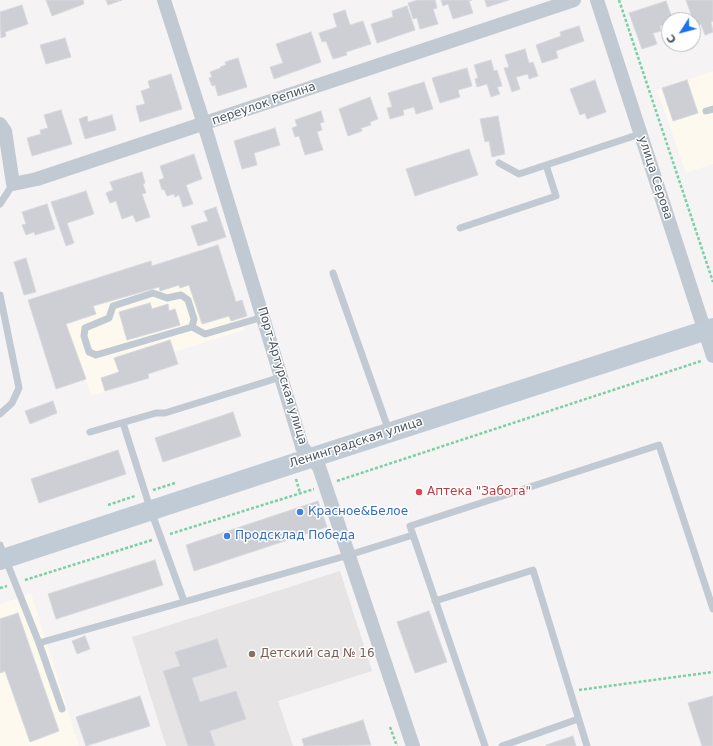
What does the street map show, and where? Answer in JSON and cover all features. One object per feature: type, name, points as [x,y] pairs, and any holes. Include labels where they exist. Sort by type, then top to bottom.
[{"type":"main road","name":"Ленинградская улица","points":[[2,555],[152,511],[709,329]]},
{"type":"street","name":"Порт-Артурская улица","points":[[164,0],[204,124],[302,447],[319,467],[413,746]]},
{"type":"street","name":"переулок Репина","points":[[13,184],[37,179],[574,0]]},
{"type":"street","name":"улица Серова","points":[[597,0],[640,134],[709,329],[709,358]]},
{"type":"street","points":[[0,124],[5,131],[13,184]]},
{"type":"lane","points":[[499,163],[519,174],[640,134]]},
{"type":"lane","points":[[460,228],[556,196],[546,165]]},
{"type":"lane","points":[[0,204],[13,184]]},
{"type":"lane","points":[[332,274],[389,433]]},
{"type":"lane","points":[[192,327],[194,319],[188,300],[181,295],[167,298],[153,293],[114,306],[109,318],[85,328],[84,336],[89,352],[96,355],[192,327],[205,334],[263,317]]},
{"type":"lane","points":[[0,295],[19,388],[12,403],[0,414]]},
{"type":"lane","points":[[90,432],[156,413],[165,413],[281,377]]},
{"type":"lane","points":[[123,423],[184,602]]},
{"type":"lane","points":[[485,746],[410,526],[659,445],[713,609]]},
{"type":"lane","points":[[38,642],[349,555],[413,535]]},
{"type":"lane","points":[[2,555],[38,642],[62,709]]},
{"type":"lane","points":[[435,601],[533,570],[587,746]]},
{"type":"lane","points":[[502,746],[578,719]]},
{"type":"path","points":[[619,0],[713,282]]},
{"type":"path","points":[[0,588],[325,485],[709,358]]},
{"type":"path","points":[[570,692],[713,672]]},
{"type":"shaded area","points":[[713,71],[713,164],[686,173],[657,90]]},
{"type":"shaded area","points":[[218,245],[236,302],[242,300],[247,316],[241,318],[244,330],[174,352],[178,364],[148,374],[149,378],[91,396],[86,380],[56,389],[28,300],[151,261],[152,266]]},
{"type":"shaded area","name":"Детский сад № 16","points":[[340,571],[372,671],[278,701],[293,746],[166,746],[132,637]]},
{"type":"shaded area","points":[[31,593],[79,746],[0,746],[0,604]]},
{"type":"building","points":[[46,0],[83,0],[84,4],[52,16]]},
{"type":"building","points":[[106,0],[122,0],[108,5]]},
{"type":"building","points":[[418,0],[435,0],[437,8],[433,9],[438,24],[420,29],[417,18],[413,19],[408,3]]},
{"type":"building","points":[[441,0],[472,0],[469,1],[473,13],[453,19],[448,4],[443,6]]},
{"type":"building","points":[[485,0],[509,0],[487,7]]},
{"type":"building","points":[[686,0],[713,0],[713,21],[711,22],[713,32],[705,35],[701,24],[701,12],[690,12]]},
{"type":"building","points":[[666,1],[670,12],[661,12],[661,31],[653,33],[657,44],[642,49],[629,13]]},
{"type":"building","points":[[22,5],[28,24],[5,32],[6,36],[1,38],[0,12]]},
{"type":"building","points":[[407,6],[415,30],[377,43],[371,24],[393,17],[392,11]]},
{"type":"building","points":[[345,10],[350,25],[363,21],[371,44],[346,52],[347,55],[333,59],[326,41],[322,42],[319,33],[337,27],[333,14]]},
{"type":"building","points":[[579,26],[584,41],[556,51],[558,58],[542,63],[536,45],[561,36],[560,32]]},
{"type":"building","points":[[311,32],[321,62],[274,79],[270,67],[283,63],[276,44]]},
{"type":"building","points":[[65,38],[71,57],[46,64],[40,45]]},
{"type":"building","points":[[525,49],[529,63],[533,62],[538,76],[529,79],[528,74],[516,77],[520,89],[512,92],[504,68],[509,67],[505,55]]},
{"type":"building","points":[[238,58],[247,87],[218,96],[215,85],[212,86],[209,78],[212,77],[210,72],[226,65],[225,62]]},
{"type":"building","points":[[491,60],[494,71],[497,70],[502,86],[497,87],[500,94],[491,97],[487,84],[477,87],[475,79],[478,78],[474,65]]},
{"type":"building","points":[[467,68],[472,86],[458,90],[460,97],[440,103],[432,78]]},
{"type":"building","points":[[171,74],[182,109],[140,122],[136,106],[145,104],[141,91],[150,88],[148,81]]},
{"type":"building","points":[[595,80],[606,112],[587,119],[585,113],[580,115],[570,89]]},
{"type":"building","points":[[687,80],[698,113],[673,121],[662,88]]},
{"type":"building","points":[[424,82],[433,109],[416,114],[414,107],[403,110],[404,115],[390,119],[387,108],[392,107],[388,93]]},
{"type":"building","points":[[370,97],[378,119],[370,122],[371,125],[361,128],[362,131],[348,136],[339,109]]},
{"type":"building","points":[[61,110],[72,144],[32,156],[27,138],[41,134],[40,130],[48,128],[44,115]]},
{"type":"building","points":[[321,111],[324,122],[320,123],[322,130],[317,132],[323,150],[305,155],[299,136],[295,137],[292,128],[297,126],[295,120]]},
{"type":"building","points":[[112,115],[116,130],[85,139],[79,119],[87,116],[88,122]]},
{"type":"building","points":[[498,116],[505,154],[492,157],[489,141],[485,142],[480,119]]},
{"type":"building","points":[[275,128],[280,145],[254,153],[257,165],[242,169],[234,141]]},
{"type":"building","points":[[469,149],[478,175],[415,196],[406,169]]},
{"type":"building","points":[[194,154],[202,179],[186,185],[193,204],[183,207],[179,195],[175,197],[174,194],[167,196],[164,189],[162,190],[159,180],[164,178],[160,166]]},
{"type":"building","points":[[142,172],[145,183],[143,184],[146,193],[142,194],[150,217],[136,222],[133,215],[122,219],[116,201],[110,203],[106,193],[113,190],[110,182]]},
{"type":"building","points":[[86,191],[94,214],[67,223],[74,243],[66,246],[51,202]]},
{"type":"building","points":[[47,204],[55,229],[35,235],[34,232],[26,235],[22,225],[26,224],[22,212]]},
{"type":"building","points":[[216,207],[226,237],[198,246],[191,226],[208,221],[204,211]]},
{"type":"building","points":[[218,245],[236,302],[242,300],[247,316],[231,321],[229,316],[202,324],[189,285],[180,288],[179,285],[160,291],[159,287],[93,306],[96,314],[66,324],[86,379],[56,389],[28,300],[151,261],[152,266]]},
{"type":"building","points":[[26,258],[36,292],[24,295],[14,262]]},
{"type":"building","points":[[150,303],[152,309],[168,304],[169,311],[175,309],[180,325],[127,340],[119,312]]},
{"type":"building","points":[[170,340],[178,364],[148,374],[149,378],[105,391],[101,378],[119,372],[114,358]]},
{"type":"building","points":[[53,401],[57,413],[30,424],[25,411]]},
{"type":"building","points":[[233,412],[241,436],[163,462],[155,438]]},
{"type":"building","points":[[118,450],[126,474],[39,503],[31,479]]},
{"type":"building","points":[[318,501],[327,527],[194,571],[186,545]]},
{"type":"building","points":[[155,560],[163,585],[56,619],[48,594]]},
{"type":"building","points":[[429,611],[447,662],[415,673],[397,622]]},
{"type":"building","points":[[18,613],[59,731],[30,742],[5,671],[0,673],[0,619]]},
{"type":"building","points":[[85,636],[90,649],[77,654],[72,641]]},
{"type":"building","points":[[217,639],[227,667],[192,678],[200,702],[236,691],[246,719],[210,731],[215,746],[188,746],[163,671],[180,666],[175,652]]},
{"type":"building","points":[[140,696],[150,726],[86,746],[76,717]]},
{"type":"building","points":[[713,696],[713,746],[702,746],[688,703]]},
{"type":"building","points":[[363,720],[371,745],[304,746],[302,739]]},
{"type":"building","points":[[573,736],[576,746],[546,746],[546,745]]},
{"type":"place","name":"Аптека \"Забота\"","points":[[419,492]]},
{"type":"place","name":"Красное&Белое","points":[[300,512]]},
{"type":"place","name":"Продсклад Победа","points":[[227,536]]},
{"type":"place","name":"Детский сад № 16","points":[[252,654]]}]
